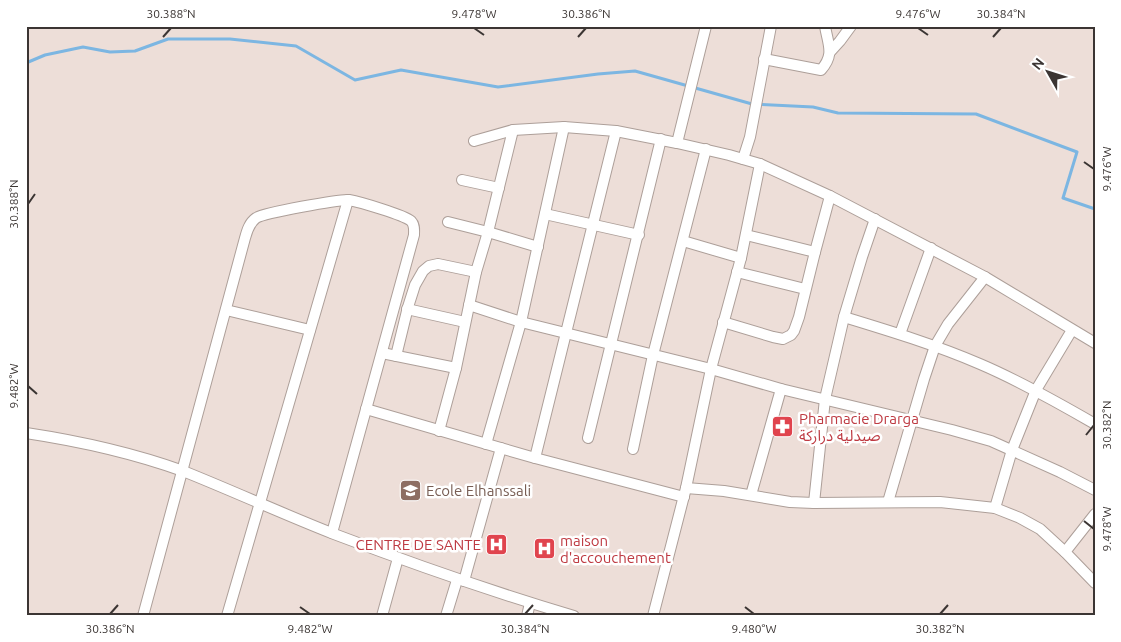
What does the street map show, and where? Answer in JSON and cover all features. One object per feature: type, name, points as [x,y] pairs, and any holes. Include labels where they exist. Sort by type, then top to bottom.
[{"type":"street","points":[[677,143],[706,26]]},
{"type":"street","points":[[743,159],[750,137],[771,26]]},
{"type":"street","points":[[764,59],[821,70],[828,62],[830,52],[825,26]]},
{"type":"street","points":[[830,52],[850,26]]},
{"type":"street","points":[[486,444],[521,322],[564,127]]},
{"type":"street","points":[[474,141],[513,130],[564,127],[616,131],[661,139],[760,164],[830,196],[931,248],[985,277],[1095,343]]},
{"type":"street","points":[[439,431],[456,368],[476,272],[488,232],[513,130]]},
{"type":"street","points":[[535,458],[616,131]]},
{"type":"street","points":[[588,438],[661,139]]},
{"type":"street","points":[[633,449],[653,355],[706,150]]},
{"type":"street","points":[[653,616],[685,492],[711,369],[741,258],[760,164]]},
{"type":"street","points":[[462,180],[499,188]]},
{"type":"street","points":[[723,322],[783,339],[791,335],[799,317],[830,196]]},
{"type":"street","points":[[226,616],[348,200]]},
{"type":"street","points":[[144,616],[250,224],[260,216],[348,200],[400,215],[411,221],[414,225],[414,235],[332,533]]},
{"type":"street","points":[[545,214],[638,235]]},
{"type":"street","points":[[814,503],[825,399],[844,316],[876,219]]},
{"type":"street","points":[[448,222],[538,247]]},
{"type":"street","points":[[746,235],[815,252]]},
{"type":"street","points":[[683,241],[741,258]]},
{"type":"street","points":[[900,334],[931,248]]},
{"type":"street","points":[[396,356],[414,285],[422,271],[429,266],[438,264],[476,272]]},
{"type":"street","points":[[737,272],[805,290]]},
{"type":"street","points":[[888,502],[935,346],[948,324],[985,277]]},
{"type":"street","points":[[470,305],[521,322],[991,441],[1095,490]]},
{"type":"street","points":[[407,309],[465,322]]},
{"type":"street","points":[[226,310],[310,330]]},
{"type":"street","points":[[844,316],[935,346],[978,363],[1036,390],[1095,424]]},
{"type":"street","points":[[995,508],[1012,450],[1036,390],[1072,330]]},
{"type":"street","points":[[382,353],[456,368]]},
{"type":"street","points":[[751,495],[781,389]]},
{"type":"street","points":[[366,409],[535,458],[685,492],[715,490],[790,502],[940,502],[995,508],[1020,518],[1040,529],[1095,583]]},
{"type":"street","points":[[26,434],[86,444],[148,458],[183,470],[332,533],[398,558],[461,581],[574,616]]},
{"type":"street","points":[[446,616],[461,581],[501,448]]},
{"type":"street","points":[[1065,552],[1095,514]]},
{"type":"street","points":[[382,616],[398,558]]},
{"type":"street","points":[[527,616],[530,603]]},
{"type":"waterway","points":[[26,63],[45,55],[83,47],[110,52],[135,51],[168,39],[230,39],[296,46],[355,80],[401,70],[498,87],[635,71],[752,104],[813,107],[838,113],[976,114],[1077,152],[1063,198],[1095,209]]},
{"type":"place","name":"Pharmacie Drarga صيدلية دراركة","points":[[783,427]]},
{"type":"place","name":"Ecole Elhanssali","points":[[410,490]]},
{"type":"place","name":"CENTRE DE SANTE","points":[[497,544]]},
{"type":"place","name":"maison d'accouchement","points":[[544,549]]}]
